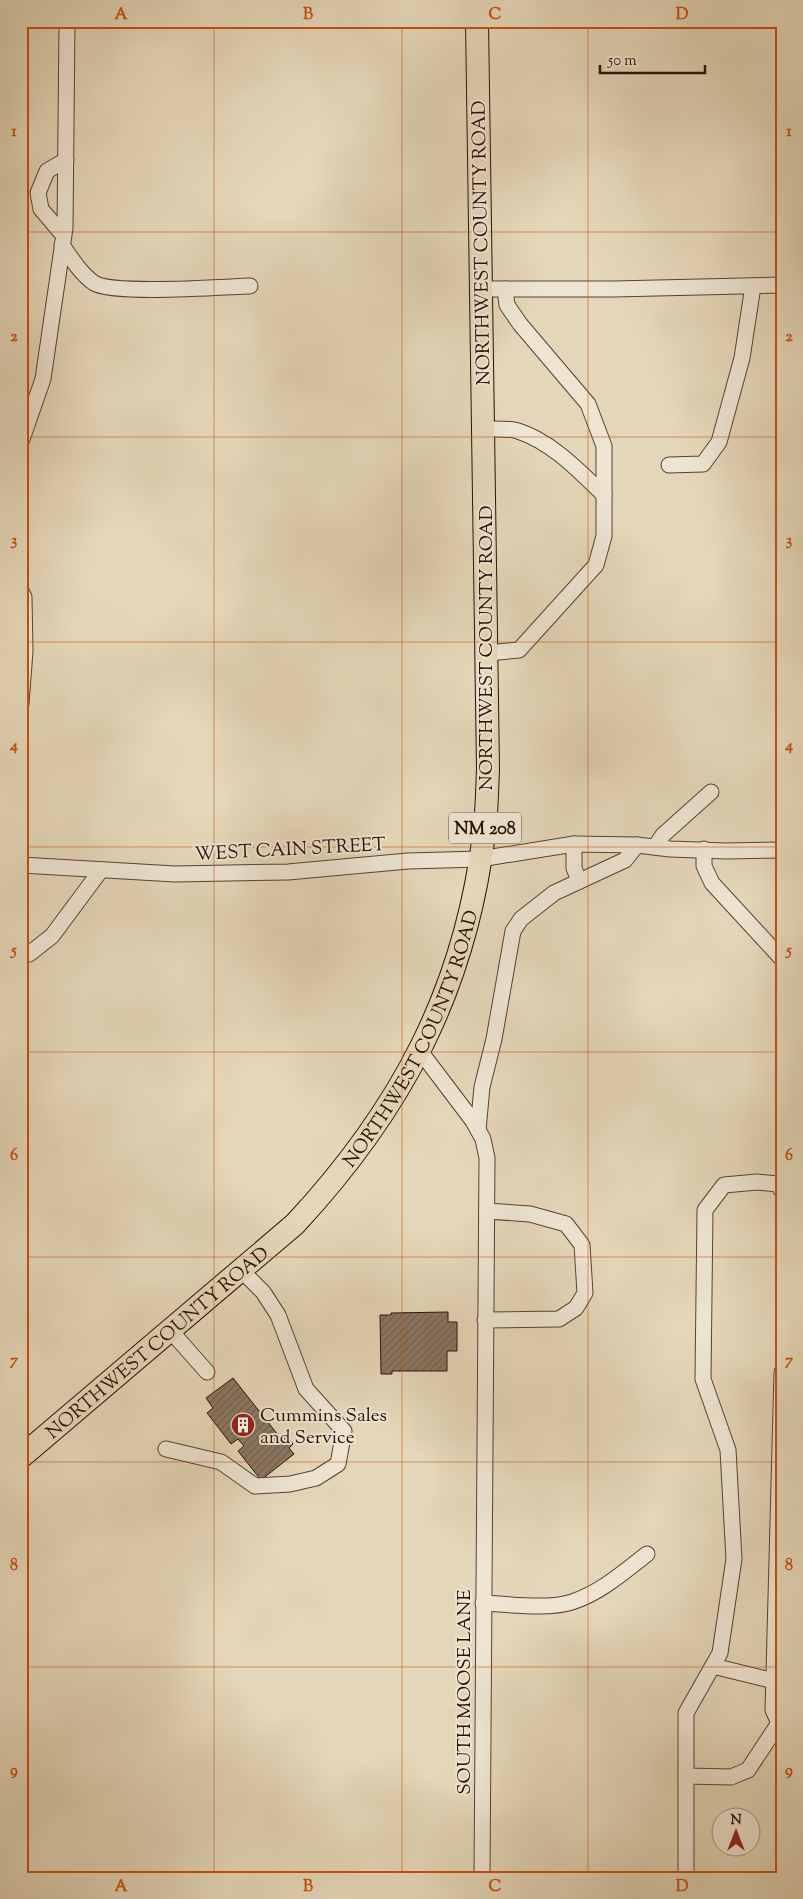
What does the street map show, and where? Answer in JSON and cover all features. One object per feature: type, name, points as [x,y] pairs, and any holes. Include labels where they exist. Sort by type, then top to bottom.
[{"type":"highway","name":"NORTHWEST COUNTY ROAD","points":[[21,1457],[295,1224],[346,1167],[383,1115],[420,1051],[438,1011],[454,966],[466,928],[480,859],[484,832],[488,770],[477,21]]},
{"type":"street","points":[[21,442],[43,379],[63,240],[66,160],[67,21]]},
{"type":"street","points":[[66,160],[48,170],[38,193],[41,210],[63,240],[80,270],[95,284],[121,288],[250,286]]},
{"type":"street","points":[[480,289],[782,285]]},
{"type":"street","points":[[669,466],[703,464],[719,442],[742,358],[752,286]]},
{"type":"street","points":[[487,652],[519,650],[596,565],[604,536],[604,446],[588,404],[520,324],[507,305],[505,289]]},
{"type":"street","points":[[483,429],[516,430],[544,443],[577,468],[604,495]]},
{"type":"street","points":[[21,591],[24,597],[25,651],[21,704]]},
{"type":"street","points":[[655,847],[663,834],[711,792]]},
{"type":"street","points":[[574,844],[574,868],[579,882]]},
{"type":"street","name":"WEST CAIN STREET","points":[[21,865],[175,874],[288,872],[408,861],[480,859],[574,844],[637,845],[704,850],[782,850]]},
{"type":"street","points":[[478,1130],[482,1087],[494,1039],[513,931],[521,918],[548,898],[624,860],[637,845]]},
{"type":"street","points":[[704,850],[704,866],[712,883],[782,959]]},
{"type":"street","points":[[29,954],[52,936],[101,870]]},
{"type":"street","points":[[420,1051],[478,1130]]},
{"type":"street","name":"SOUTH MOOSE LANE","points":[[478,1130],[484,1139],[487,1158],[483,1506],[482,1878]]},
{"type":"street","points":[[686,1878],[686,1712],[720,1654],[734,1559],[728,1450],[703,1379],[705,1210],[724,1186],[757,1182],[780,1187]]},
{"type":"street","points":[[485,1320],[559,1319],[576,1308],[585,1293],[582,1245],[566,1224],[530,1214],[487,1211]]},
{"type":"street","points":[[166,1449],[221,1462],[255,1486],[290,1484],[316,1478],[338,1464],[344,1431],[306,1389],[278,1315],[263,1292],[241,1270]]},
{"type":"street","points":[[170,1330],[207,1372]]},
{"type":"street","points":[[686,1776],[731,1777],[748,1770],[780,1727],[773,1710],[778,1682],[782,1372]]},
{"type":"street","points":[[483,1603],[552,1605],[572,1602],[610,1582],[647,1554]]},
{"type":"street","points":[[713,1666],[778,1682]]},
{"type":"building","points":[[448,1312],[448,1322],[457,1322],[457,1351],[447,1351],[447,1371],[392,1371],[392,1374],[381,1374],[380,1315],[391,1315],[391,1313]]},
{"type":"building","name":"Cummins Sales and Service","points":[[233,1378],[282,1440],[287,1436],[293,1444],[289,1448],[294,1454],[261,1480],[238,1451],[244,1446],[238,1439],[231,1444],[207,1413],[213,1408],[206,1398]]},
{"type":"place","name":"Cummins Sales and Service","points":[[243,1425]]}]
